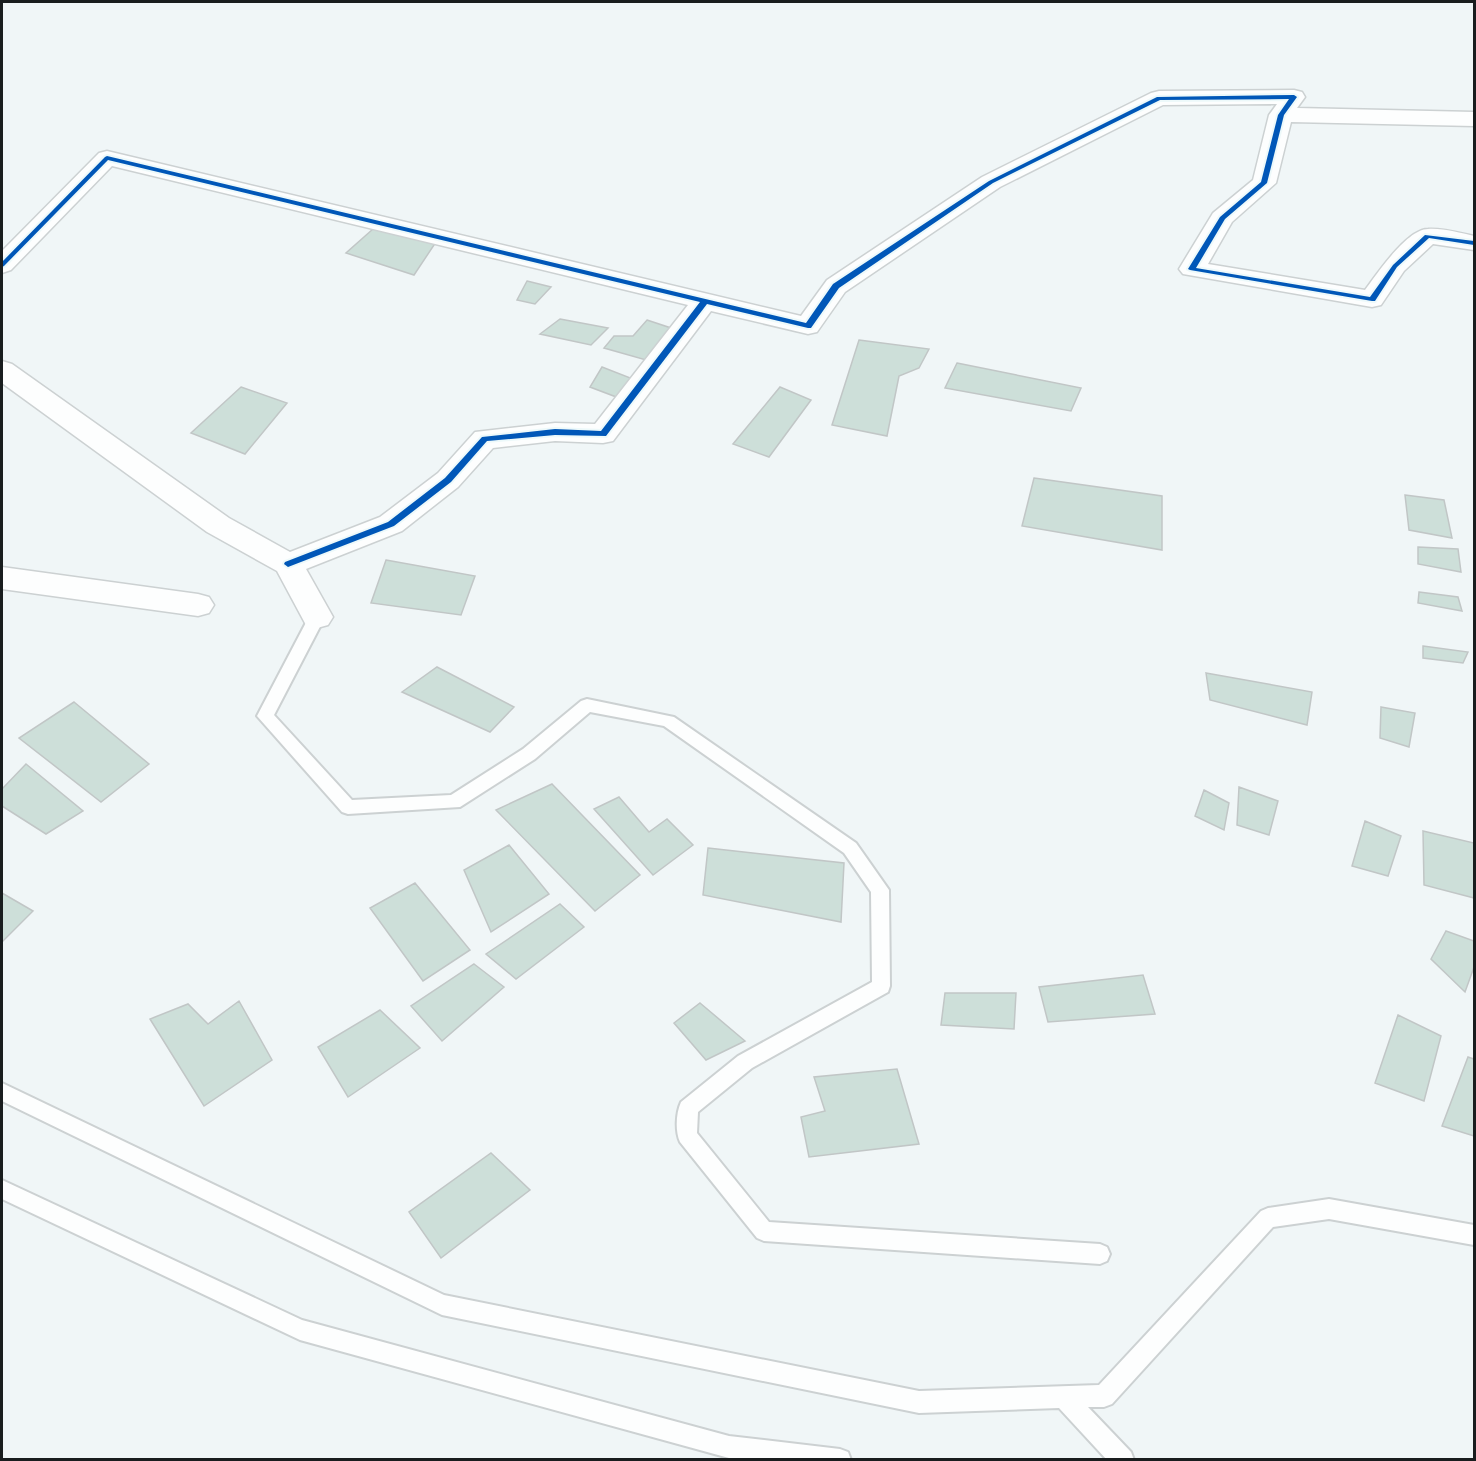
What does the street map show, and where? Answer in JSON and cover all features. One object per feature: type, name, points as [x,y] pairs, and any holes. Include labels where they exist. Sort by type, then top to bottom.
[{"type":"street","points":[[2,265],[107,158],[808,326],[836,286],[991,182],[1159,98],[1294,97],[1281,115],[1264,183],[1222,218],[1192,269],[1372,299],[1395,266],[1427,237],[1474,243]]},
{"type":"street","points":[[1281,115],[1474,120]]},
{"type":"street","points":[[288,564],[391,524],[448,480],[485,439],[555,432],[603,434],[705,301]]},
{"type":"street","points":[[2,370],[218,525],[288,564],[317,617]]},
{"type":"street","points":[[2,578],[198,605]]},
{"type":"lane","points":[[317,617],[265,716],[348,807],[454,802],[529,754],[587,705],[668,721],[850,848],[856,856],[880,890],[881,986],[745,1062],[688,1108],[687,1136],[764,1231],[1100,1254]]},
{"type":"lane","points":[[2,1092],[442,1305],[919,1402],[1104,1396],[1268,1218],[1329,1209],[1474,1235]]},
{"type":"lane","points":[[2,1189],[300,1330],[729,1447],[840,1460]]},
{"type":"lane","points":[[1063,1397],[1123,1460]]},
{"type":"building","points":[[373,229],[436,242],[414,275],[346,253]]},
{"type":"building","points":[[527,281],[551,287],[535,304],[517,300]]},
{"type":"building","points":[[560,319],[608,328],[591,345],[540,334]]},
{"type":"building","points":[[647,320],[671,328],[646,360],[604,348],[614,336],[633,336]]},
{"type":"building","points":[[859,340],[929,349],[919,368],[899,376],[887,436],[832,425]]},
{"type":"building","points":[[957,363],[1081,388],[1071,411],[945,388]]},
{"type":"building","points":[[602,367],[633,379],[619,398],[590,387]]},
{"type":"building","points":[[241,387],[287,403],[245,454],[191,433]]},
{"type":"building","points":[[780,387],[811,400],[769,457],[733,444]]},
{"type":"building","points":[[1034,478],[1162,496],[1162,550],[1022,526]]},
{"type":"building","points":[[1405,495],[1444,500],[1452,538],[1409,530]]},
{"type":"building","points":[[1418,547],[1458,549],[1461,572],[1418,564]]},
{"type":"building","points":[[386,560],[475,576],[461,615],[371,603]]},
{"type":"building","points":[[1419,592],[1458,597],[1462,611],[1418,603]]},
{"type":"building","points":[[1423,646],[1468,652],[1463,663],[1423,658]]},
{"type":"building","points":[[437,667],[514,707],[490,732],[402,692]]},
{"type":"building","points":[[1206,673],[1312,692],[1307,725],[1210,700]]},
{"type":"building","points":[[74,702],[149,764],[101,802],[19,738]]},
{"type":"building","points":[[1381,707],[1415,713],[1409,747],[1380,738]]},
{"type":"building","points":[[26,764],[83,811],[46,834],[2,806],[2,789]]},
{"type":"building","points":[[552,784],[640,875],[595,911],[496,810]]},
{"type":"building","points":[[1239,787],[1278,801],[1269,835],[1237,825]]},
{"type":"building","points":[[1204,790],[1229,803],[1224,830],[1195,816]]},
{"type":"building","points":[[619,797],[649,832],[667,819],[693,845],[653,875],[594,809]]},
{"type":"building","points":[[1365,821],[1401,836],[1388,876],[1352,866]]},
{"type":"building","points":[[1423,831],[1474,843],[1474,898],[1424,885]]},
{"type":"building","points":[[509,845],[549,894],[491,932],[464,870]]},
{"type":"building","points":[[708,848],[844,863],[841,922],[703,895]]},
{"type":"building","points":[[415,883],[470,950],[423,981],[370,908]]},
{"type":"building","points":[[2,893],[33,911],[2,942]]},
{"type":"building","points":[[560,904],[584,927],[516,979],[486,954]]},
{"type":"building","points":[[1446,931],[1474,941],[1474,967],[1465,992],[1431,959]]},
{"type":"building","points":[[474,964],[504,987],[442,1041],[411,1006]]},
{"type":"building","points":[[1143,975],[1155,1014],[1048,1022],[1039,987]]},
{"type":"building","points":[[945,993],[1016,993],[1014,1029],[941,1025]]},
{"type":"building","points":[[239,1001],[272,1060],[204,1106],[150,1019],[188,1004],[208,1024]]},
{"type":"building","points":[[700,1003],[745,1041],[706,1060],[674,1023]]},
{"type":"building","points":[[380,1010],[420,1048],[348,1097],[318,1047]]},
{"type":"building","points":[[1398,1015],[1441,1036],[1424,1101],[1375,1083]]},
{"type":"building","points":[[1468,1057],[1474,1059],[1474,1136],[1442,1126]]},
{"type":"building","points":[[897,1069],[919,1144],[809,1157],[801,1117],[825,1111],[814,1077]]},
{"type":"building","points":[[491,1153],[530,1190],[441,1258],[409,1212]]},
{"type":"cycle path","points":[[2,265],[107,158],[808,326],[836,286],[991,182],[1159,98],[1294,97],[1281,115],[1264,183],[1222,218],[1192,269],[1372,299],[1395,266],[1427,236],[1474,243]]},
{"type":"cycle path","points":[[288,564],[391,524],[448,480],[485,439],[555,432],[603,434],[705,301]]}]
